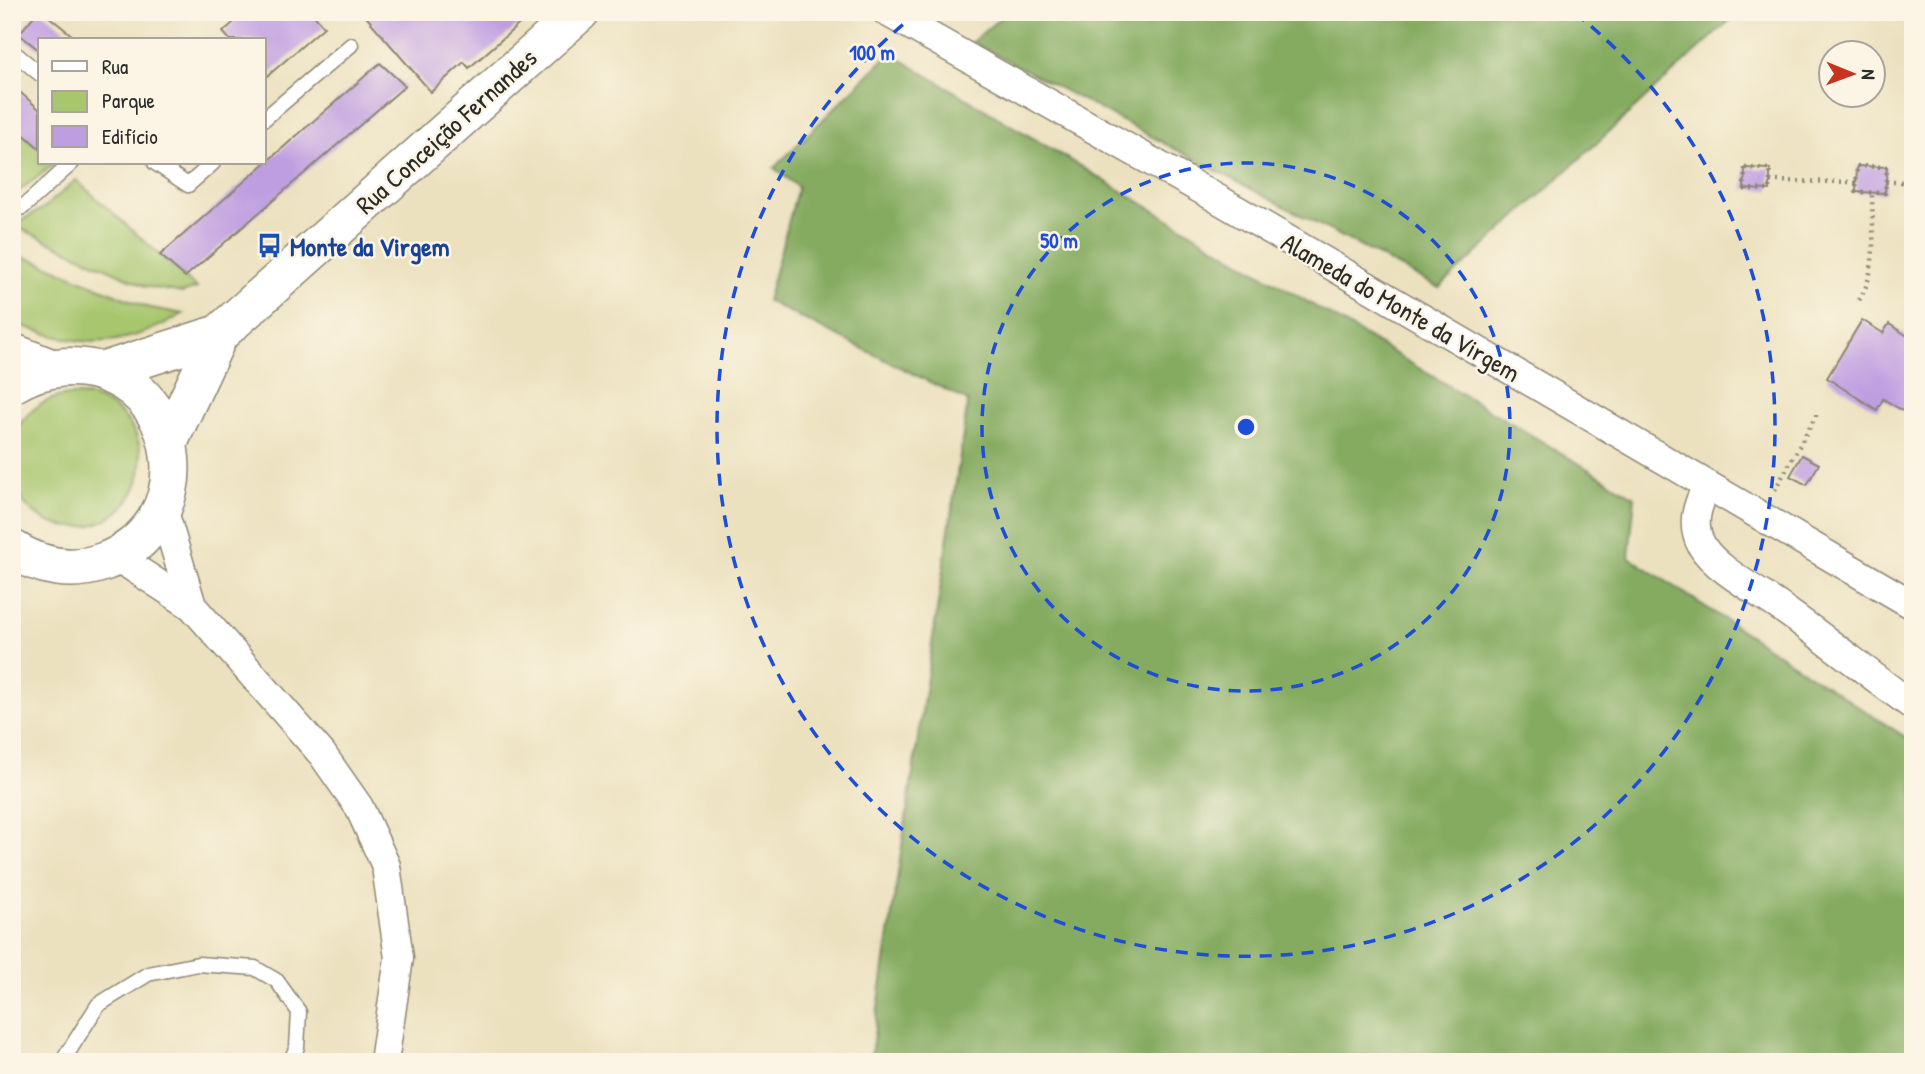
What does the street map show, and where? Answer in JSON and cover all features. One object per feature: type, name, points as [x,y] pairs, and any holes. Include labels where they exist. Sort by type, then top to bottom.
[{"type":"main road","name":"Rua Conceição Fernandes","points":[[169,441],[219,334],[580,12]]},
{"type":"main road","name":"Rua Conceição Fernandes","points":[[104,371],[219,334]]},
{"type":"main road","points":[[12,384],[29,373],[52,367],[78,365],[104,371],[132,387],[155,411],[169,441],[172,475],[163,508],[145,537],[117,557],[89,567],[58,568],[29,560],[12,549]]},
{"type":"street","name":"Alameda do Monte da Virgem","points":[[887,12],[1211,195],[1913,605]]},
{"type":"street","points":[[12,351],[52,367]]},
{"type":"street","points":[[1707,485],[1696,506],[1695,529],[1703,548],[1745,584],[1782,607],[1913,706]]},
{"type":"street","points":[[163,508],[192,606]]},
{"type":"street","points":[[117,557],[192,606],[322,754],[359,807],[386,866],[399,958],[384,1062]]},
{"type":"lane","points":[[266,117],[351,45]]},
{"type":"lane","points":[[12,51],[38,72]]},
{"type":"lane","points":[[12,210],[23,206],[71,164]]},
{"type":"lane","points":[[156,164],[188,185],[212,164]]},
{"type":"lane","points":[[62,1062],[98,1005],[148,974],[198,964],[255,968],[277,981],[299,1012],[297,1047],[290,1062]]},
{"type":"path","points":[[1857,166],[1887,167],[1885,193],[1856,192],[1856,182],[1857,166]]},
{"type":"path","points":[[1745,168],[1770,169],[1770,181],[1770,190],[1744,189],[1745,168]]},
{"type":"path","points":[[1770,181],[1856,182]]},
{"type":"path","points":[[1886,182],[1913,182]]},
{"type":"path","points":[[1859,300],[1868,286],[1872,270],[1872,193]]},
{"type":"path","points":[[1761,517],[1817,414]]},
{"type":"green space","points":[[1007,12],[1739,12],[1439,288],[972,42]]},
{"type":"green space","points":[[890,53],[1635,497],[1629,557],[1913,742],[1913,1062],[870,1062],[968,401],[767,301],[798,187],[774,168]]},
{"type":"green space","points":[[12,124],[38,147],[38,164],[55,164],[12,196]]},
{"type":"green space","points":[[76,180],[197,288],[182,293],[145,286],[13,225],[44,208]]},
{"type":"green space","points":[[12,254],[34,260],[146,307],[183,314],[138,335],[118,340],[79,341],[36,331],[12,322]]},
{"type":"green space","points":[[75,395],[100,400],[122,414],[136,436],[141,461],[136,486],[122,508],[100,522],[75,527],[50,522],[28,508],[14,486],[9,461],[14,436],[28,414],[50,400]]},
{"type":"building","points":[[37,12],[43,12],[76,38],[38,38],[38,49],[19,34]]},
{"type":"building","points":[[245,12],[311,12],[324,27],[266,77],[266,38],[228,38],[223,32]]},
{"type":"building","points":[[362,12],[533,12],[469,68],[464,62],[431,92]]},
{"type":"building","points":[[380,63],[405,86],[185,277],[160,255]]},
{"type":"building","points":[[12,85],[38,108],[38,147],[12,124]]},
{"type":"building","points":[[1857,166],[1887,167],[1885,193],[1856,192]]},
{"type":"building","points":[[1745,168],[1770,169],[1770,190],[1744,189]]},
{"type":"building","points":[[1862,320],[1883,333],[1889,324],[1912,339],[1908,347],[1913,350],[1911,416],[1883,399],[1877,410],[1827,378]]},
{"type":"building","points":[[1802,455],[1819,464],[1807,485],[1790,476]]},
{"type":"place","name":"Monte da Virgem","points":[[270,246]]}]
